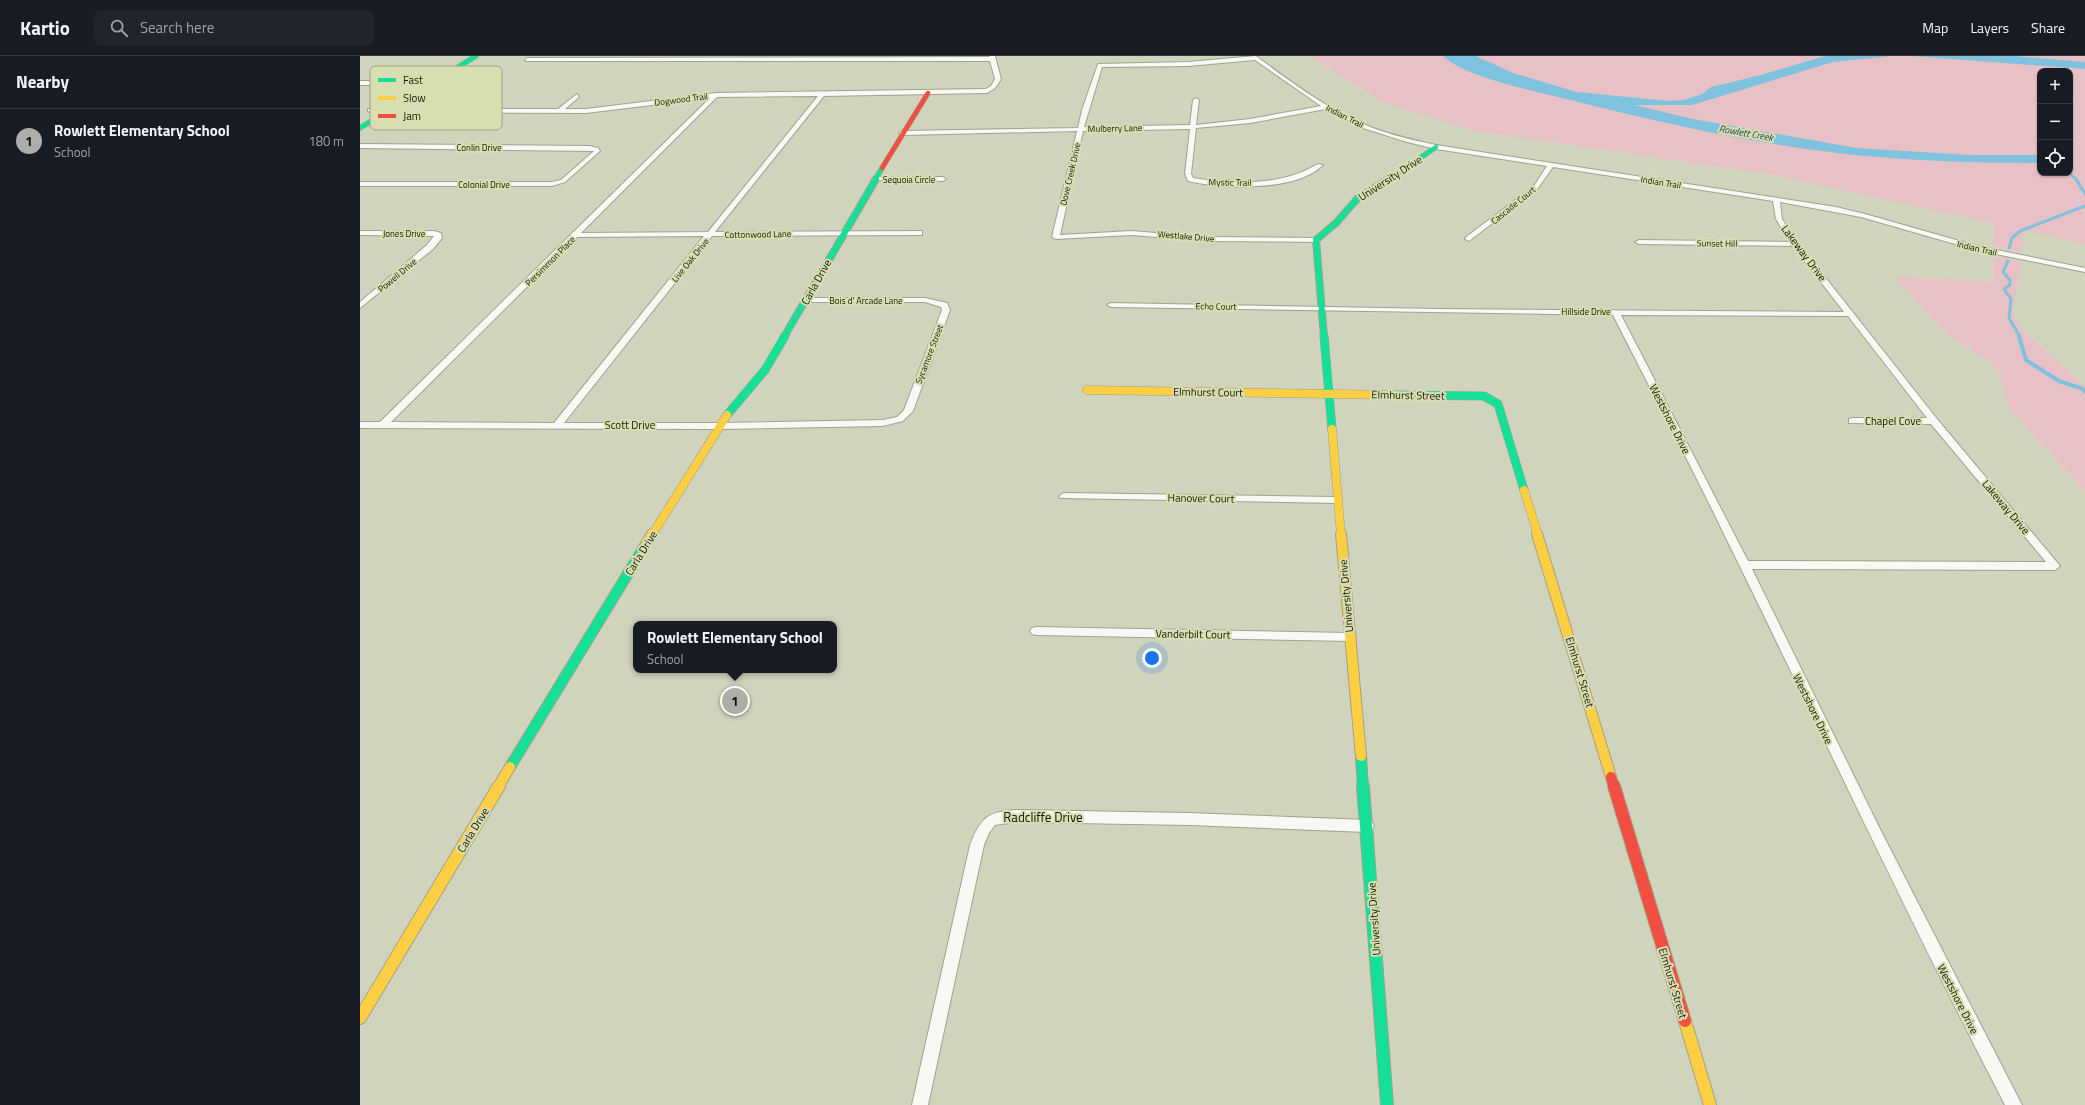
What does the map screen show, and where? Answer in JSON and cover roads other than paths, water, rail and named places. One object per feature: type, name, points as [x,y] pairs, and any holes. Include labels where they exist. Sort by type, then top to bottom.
[{"type":"street","points":[[442,66],[459,56]]},
{"type":"street","points":[[460,66],[476,56]]},
{"type":"street","points":[[534,56],[527,60],[625,61],[992,58]]},
{"type":"street","points":[[625,61],[632,56]]},
{"type":"street","name":"Dove Creek Drive","points":[[1056,237],[1080,128],[1100,65],[1188,64],[1254,57]]},
{"type":"street","name":"Indian Trail","points":[[1254,57],[1326,107],[1365,127],[1397,138],[1436,147],[1776,199],[1863,215],[1976,248],[2085,270]]},
{"type":"street","name":"Dogwood Trail","points":[[502,110],[559,111],[621,108],[690,97],[716,95],[979,92],[992,89],[999,76],[992,58]]},
{"type":"street","points":[[360,83],[370,82]]},
{"type":"street","name":"Carla Drive","points":[[360,1018],[588,637],[735,402],[751,388],[765,370],[875,179],[928,93]]},
{"type":"street","name":"Live Oak Drive","points":[[557,425],[822,94]]},
{"type":"street","name":"Persimmon Place","points":[[383,425],[577,235],[716,95]]},
{"type":"street","points":[[559,111],[577,96]]},
{"type":"street","points":[[1193,127],[1196,100]]},
{"type":"street","name":"Mulberry Lane","points":[[902,134],[1080,128],[1193,127],[1250,121],[1326,107]]},
{"type":"street","points":[[360,116],[370,110]]},
{"type":"street","points":[[360,128],[370,122]]},
{"type":"street","name":"Mystic Trail","points":[[1193,127],[1188,174],[1190,180],[1224,183],[1270,182],[1315,170],[1320,165]]},
{"type":"street","name":"Conlin Drive","points":[[360,146],[588,148],[597,151]]},
{"type":"street","name":"University Drive","points":[[1387,1105],[1367,826],[1337,500],[1316,240],[1337,222],[1344,212],[1357,199],[1406,169],[1436,147]]},
{"type":"street","name":"Colonial Drive","points":[[360,184],[552,184],[563,181],[597,151]]},
{"type":"street","name":"Cascade Court","points":[[1469,239],[1536,187],[1551,165]]},
{"type":"street","name":"Sequoia Circle","points":[[875,179],[943,179]]},
{"type":"street","name":"Lakeway Drive","points":[[1745,565],[2055,566],[1934,421],[1796,244],[1779,219],[1776,199]]},
{"type":"street","name":"Cottonwood Lane","points":[[577,235],[710,235],[844,232],[919,233]]},
{"type":"street","name":"Jones Drive","points":[[360,233],[434,233],[438,235],[438,238],[433,243]]},
{"type":"street","name":"Westlake Drive","points":[[1056,237],[1131,233],[1207,238],[1316,240]]},
{"type":"street","name":"Sunset Hill","points":[[1639,242],[1796,244]]},
{"type":"street","name":"Powell Drive","points":[[360,306],[433,243]]},
{"type":"street","name":"Bois d' Arcade Lane","points":[[806,300],[925,300]]},
{"type":"street","name":"Sycamore Street","points":[[900,419],[908,411],[946,310],[944,305],[925,300]]},
{"type":"street","name":"Echo Court","points":[[1111,305],[1322,308]]},
{"type":"street","name":"Hillside Drive","points":[[1322,308],[1439,311],[1851,314]]},
{"type":"street","name":"Westshore Drive","points":[[1616,312],[1745,565],[1791,664],[1864,812],[1967,1017],[2014,1105]]},
{"type":"street","name":"Elmhurst Court","points":[[1087,390],[1329,394]]},
{"type":"street","name":"Elmhurst Street","points":[[1329,394],[1484,396],[1498,404],[1710,1105]]},
{"type":"street","name":"Scott Drive","points":[[360,425],[720,426],[883,423],[900,419]]},
{"type":"street","name":"Chapel Cove","points":[[1852,421],[1934,421]]},
{"type":"street","name":"Hanover Court","points":[[1064,496],[1337,500]]},
{"type":"street","name":"Vanderbilt Court","points":[[1036,631],[1350,637]]},
{"type":"street","name":"Radcliffe Drive","points":[[920,1105],[977,844],[983,829],[994,818],[1016,816],[1189,819],[1367,826]]},
{"type":"water","name":"Rowlett Creek","points":[[1443,56],[1476,56],[1513,73],[1577,92],[1668,101],[1684,100],[1702,94],[1711,87],[1761,75],[1825,56],[1892,56],[1833,62],[1692,105],[1634,105],[1693,119],[1856,148],[1970,155],[2037,155],[2037,163],[1913,160],[1838,153],[1767,143],[1732,137],[1592,106],[1497,81],[1466,70]]},
{"type":"water","points":[[1912,56],[2015,56],[2085,62],[2085,69]]},
{"type":"waterway","points":[[2072,176],[2076,179]]},
{"type":"waterway","points":[[2076,179],[2085,194]]},
{"type":"waterway","points":[[2009,248],[2012,238],[2020,231],[2085,206]]},
{"type":"waterway","points":[[2008,261],[2003,272],[2010,280],[2010,285],[2004,289],[2011,299],[2009,318],[2020,337]]},
{"type":"waterway","points":[[2019,336],[2026,360],[2059,381],[2083,389],[2085,392]]},
{"type":"place","name":"Rowlett Elementary School","points":[[735,701]]}]
